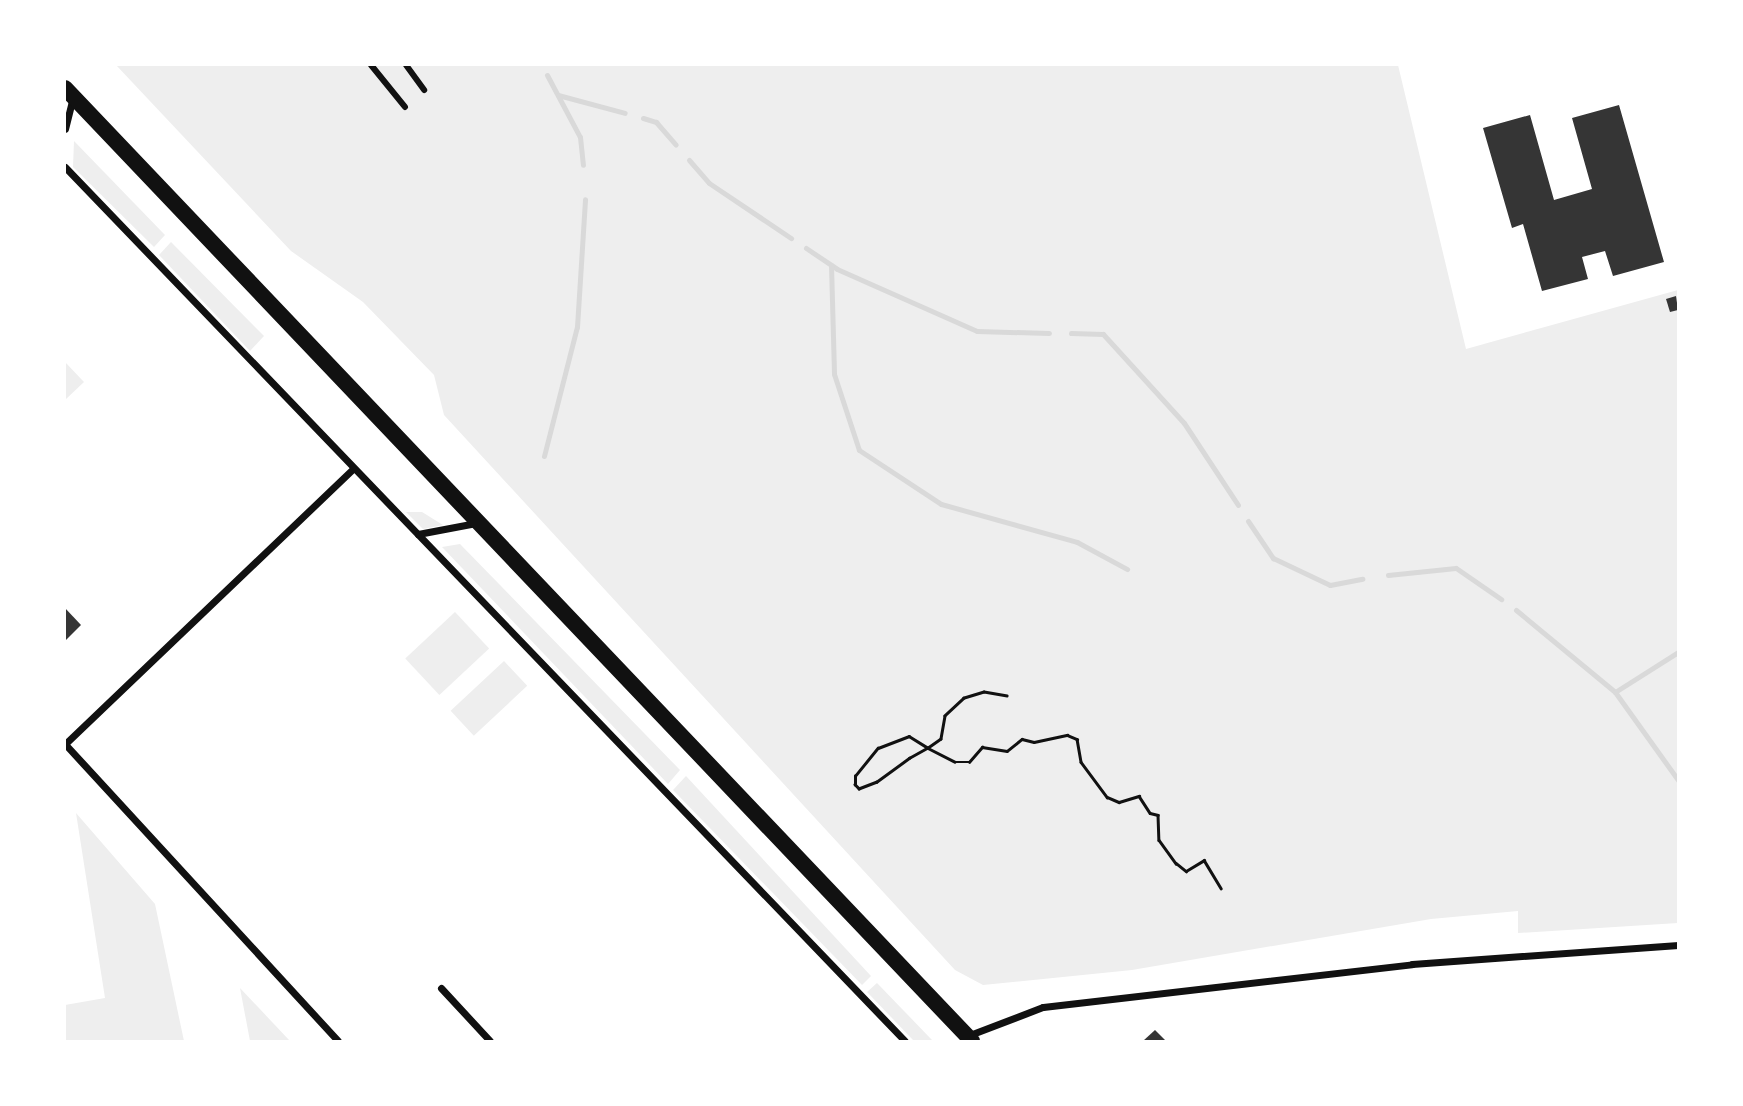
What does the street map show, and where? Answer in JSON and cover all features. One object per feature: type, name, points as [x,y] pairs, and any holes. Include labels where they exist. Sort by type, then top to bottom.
[{"type":"highway","points":[[69,93],[969,1039]]},
{"type":"street","points":[[372,65],[404,107]]},
{"type":"street","points":[[406,65],[424,90]]},
{"type":"street","points":[[65,129],[69,93]]},
{"type":"street","points":[[65,167],[905,1041]]},
{"type":"street","points":[[338,1041],[65,744],[353,469]]},
{"type":"street","points":[[418,534],[477,523]]},
{"type":"street","points":[[969,1039],[1056,1005],[1412,964],[1678,946]]},
{"type":"street","points":[[441,988],[489,1041]]},
{"type":"path","points":[[1007,696],[984,692],[964,698],[944,716],[941,739],[928,748],[877,782],[859,789],[855,785],[855,776],[888,742],[909,736],[928,748],[955,762],[968,762],[982,747],[1007,751],[1022,739],[1034,742],[1066,735],[1077,738],[1081,762],[1107,797],[1119,802],[1139,796],[1150,813],[1158,815],[1158,840],[1176,863],[1186,872],[1204,860],[1221,888]]},
{"type":"shaded area","points":[[116,65],[1398,65],[1466,349],[1678,290],[1678,923],[1518,933],[1518,911],[1431,919],[1132,970],[983,985],[955,970],[444,415],[434,375],[363,302],[291,251]]},
{"type":"shaded area","points":[[74,141],[165,235],[154,247],[73,167]]},
{"type":"shaded area","points":[[171,242],[264,336],[250,351],[159,255]]},
{"type":"shaded area","points":[[65,362],[84,382],[65,400]]},
{"type":"shaded area","points":[[406,512],[422,512],[443,525],[423,529]]},
{"type":"shaded area","points":[[460,544],[680,770],[668,784],[442,547]]},
{"type":"shaded area","points":[[455,612],[489,649],[439,695],[405,658]]},
{"type":"shaded area","points":[[504,661],[527,686],[474,736],[451,711]]},
{"type":"shaded area","points":[[686,776],[871,976],[862,985],[673,790]]},
{"type":"shaded area","points":[[76,813],[155,904],[184,1041],[65,1041],[65,1005],[105,998]]},
{"type":"shaded area","points":[[877,983],[933,1041],[914,1041],[867,992]]},
{"type":"shaded area","points":[[240,988],[290,1041],[250,1041]]},
{"type":"building","points":[[1619,105],[1664,262],[1613,276],[1605,251],[1582,257],[1588,279],[1542,291],[1523,224],[1512,228],[1483,128],[1530,115],[1554,200],[1592,189],[1572,118]]},
{"type":"building","points":[[1676,296],[1678,310],[1670,312],[1666,299]]},
{"type":"building","points":[[65,608],[81,625],[65,641]]},
{"type":"building","points":[[1155,1030],[1166,1041],[1143,1041]]},
{"type":"waterway","points":[[547,75],[580,137],[583,165]]},
{"type":"waterway","points":[[558,95],[625,113]]},
{"type":"waterway","points":[[643,118],[656,122],[676,145]]},
{"type":"waterway","points":[[689,160],[709,183],[791,238]]},
{"type":"waterway","points":[[544,456],[577,327],[585,199]]},
{"type":"waterway","points":[[806,248],[837,269],[977,331],[1049,333]]},
{"type":"waterway","points":[[831,265],[834,374],[859,450],[941,504],[1077,542],[1127,569]]},
{"type":"waterway","points":[[1071,333],[1103,334],[1184,423],[1238,505]]},
{"type":"waterway","points":[[1248,521],[1273,558],[1330,585],[1362,579]]},
{"type":"waterway","points":[[1388,575],[1456,568],[1501,599]]},
{"type":"waterway","points":[[1516,610],[1615,692],[1678,780]]},
{"type":"waterway","points":[[1615,692],[1678,652]]}]
